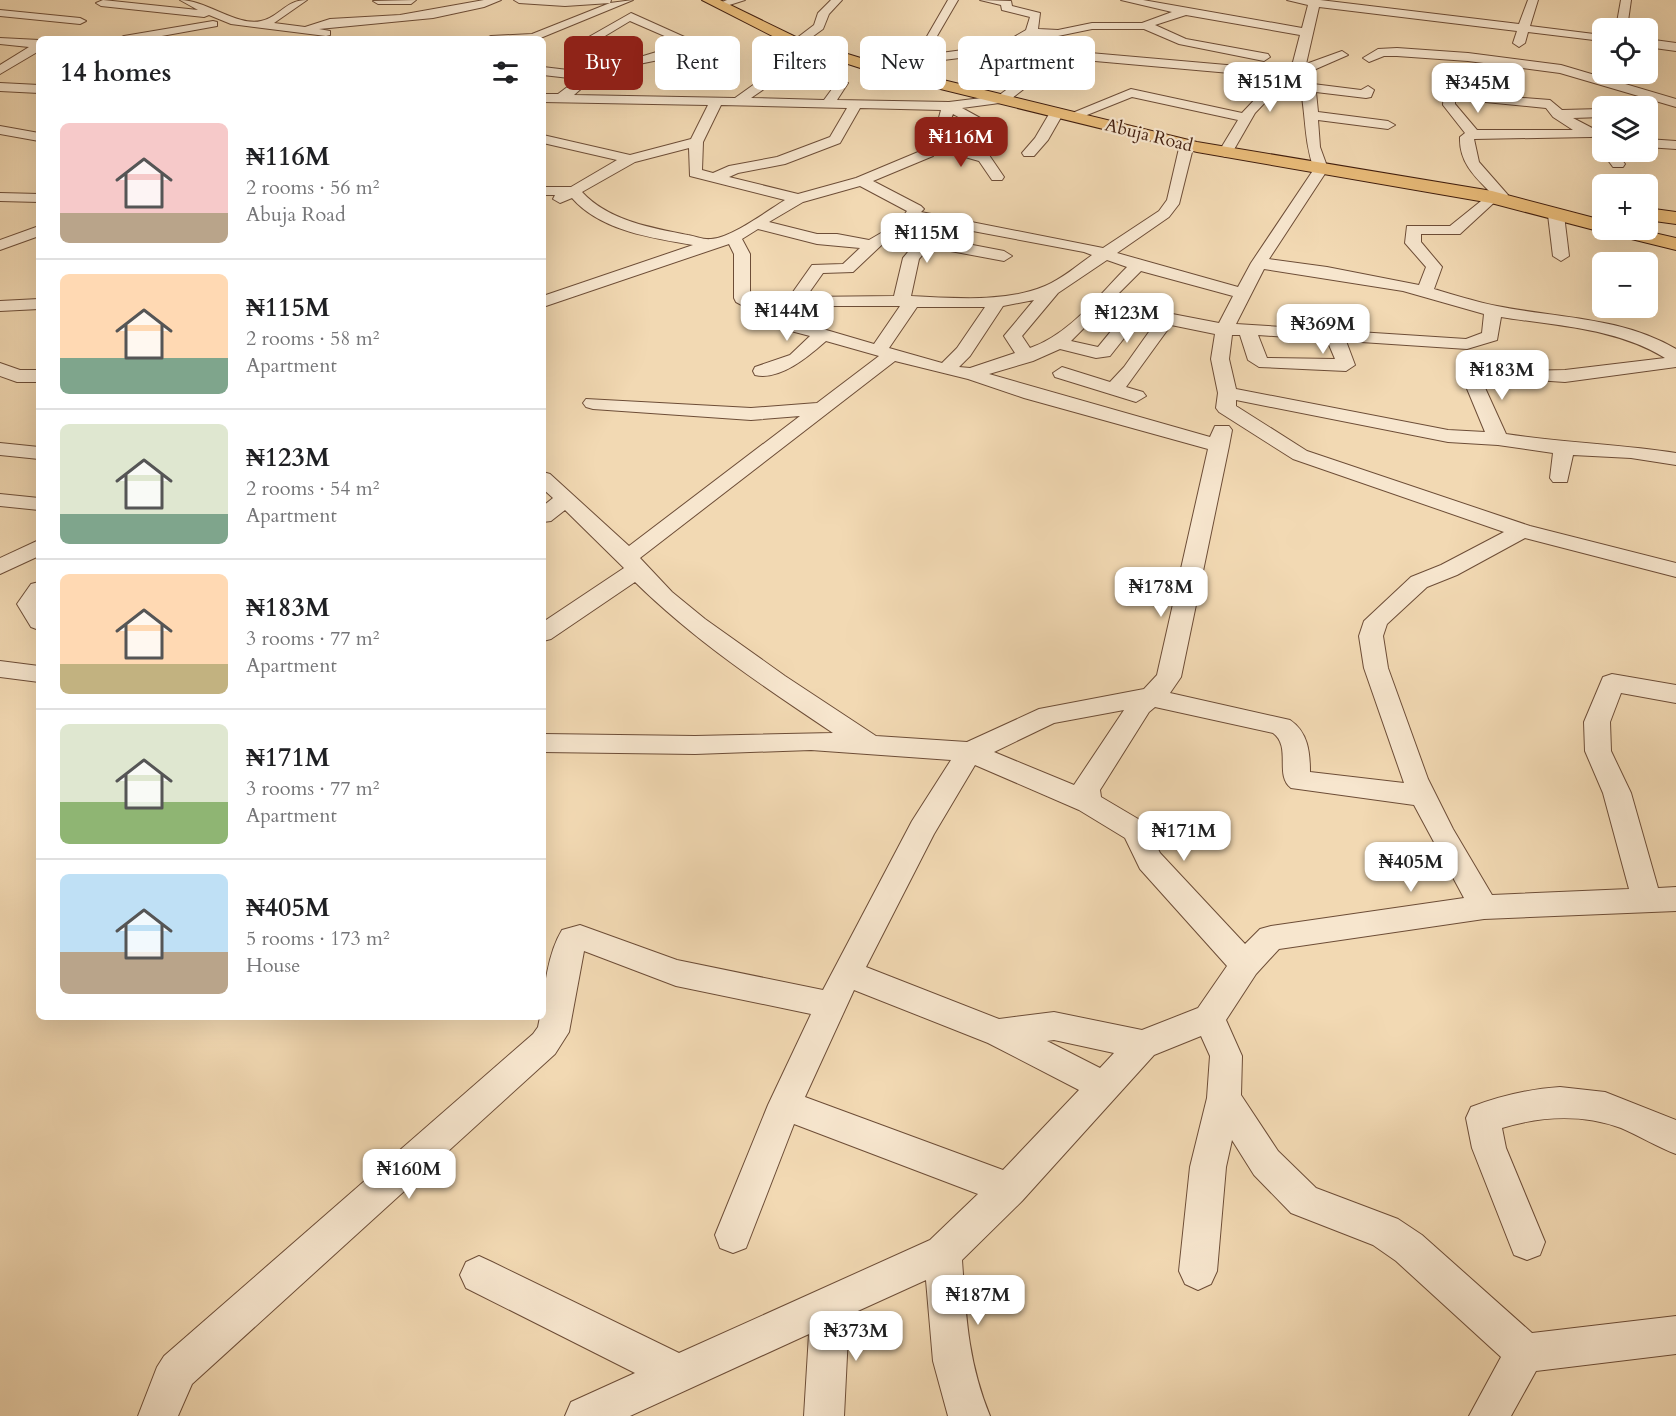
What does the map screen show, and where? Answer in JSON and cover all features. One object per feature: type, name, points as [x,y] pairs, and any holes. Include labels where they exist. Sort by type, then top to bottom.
[{"type":"main road","name":"Abuja Road","points":[[715,3],[783,36]]},
{"type":"main road","name":"Abuja Road","points":[[946,86],[1225,153],[1496,196]]},
{"type":"main road","points":[[1496,196],[1592,207]]},
{"type":"main road","points":[[1496,196],[1592,224]]},
{"type":"main road","points":[[1658,216],[1675,218],[1668,241]]},
{"type":"street","points":[[185,0],[231,21],[309,29],[338,36]]},
{"type":"street","points":[[257,36],[302,0]]},
{"type":"street","points":[[309,29],[322,23],[367,22],[460,10],[496,0]]},
{"type":"street","points":[[519,0],[616,0]]},
{"type":"street","points":[[535,36],[630,0],[631,16],[635,20],[694,44],[643,60]]},
{"type":"street","points":[[715,3],[740,0]]},
{"type":"street","points":[[807,36],[819,27],[824,13],[837,0]]},
{"type":"street","points":[[931,36],[953,0]]},
{"type":"street","points":[[985,0],[1006,3],[1004,7],[1046,18],[1089,26],[1147,26],[1183,42],[1299,65],[1325,74]]},
{"type":"street","points":[[1126,0],[1192,11],[1256,26],[1307,32]]},
{"type":"street","points":[[1147,26],[1164,17],[1201,11],[1202,0]]},
{"type":"street","points":[[1292,0],[1388,11],[1435,23],[1524,28],[1592,37]]},
{"type":"street","points":[[1388,11],[1400,0]]},
{"type":"street","points":[[1512,63],[1533,0]]},
{"type":"street","points":[[1623,18],[1626,0]]},
{"type":"street","points":[[378,1],[412,1]]},
{"type":"street","points":[[404,17],[404,8],[412,1]]},
{"type":"street","points":[[732,1234],[785,1105],[831,1005],[922,829],[970,752],[1048,715],[1148,697],[1157,692],[1169,677],[1227,400],[1220,359],[1227,324],[1245,294],[1259,263],[1321,169],[1313,147],[1309,87],[1299,65],[1315,1]]},
{"type":"street","points":[[2,10],[95,7],[216,16]]},
{"type":"street","points":[[60,33],[95,7]]},
{"type":"street","points":[[597,36],[631,16]]},
{"type":"street","points":[[404,17],[408,18],[409,29]]},
{"type":"street","points":[[1024,36],[1046,18]]},
{"type":"street","points":[[144,36],[231,21]]},
{"type":"street","points":[[1382,43],[1422,48],[1435,23]]},
{"type":"street","points":[[1031,32],[1058,33],[1089,26]]},
{"type":"street","points":[[0,41],[36,46]]},
{"type":"street","points":[[1658,45],[1676,47]]},
{"type":"street","points":[[0,69],[36,48]]},
{"type":"street","points":[[1369,58],[1382,52],[1397,52],[1512,63],[1592,74]]},
{"type":"street","points":[[1225,153],[1246,118],[1286,74],[1299,65],[1342,55]]},
{"type":"street","points":[[1095,57],[1286,74]]},
{"type":"street","points":[[1125,85],[1124,68],[1135,61]]},
{"type":"street","points":[[546,71],[564,73]]},
{"type":"street","points":[[1592,82],[1561,87],[1549,98],[1554,109],[1592,132]]},
{"type":"street","points":[[1631,84],[1676,103]]},
{"type":"street","points":[[1029,153],[1065,114],[1125,85],[1246,118]]},
{"type":"street","points":[[0,87],[36,89]]},
{"type":"street","points":[[1309,87],[1361,94],[1366,94],[1368,90]]},
{"type":"street","points":[[551,99],[567,90]]},
{"type":"street","points":[[739,101],[754,90]]},
{"type":"street","points":[[828,104],[837,90]]},
{"type":"street","points":[[880,105],[922,90]]},
{"type":"street","points":[[551,99],[717,100],[949,106],[1002,99],[1014,90]]},
{"type":"street","points":[[1472,134],[1449,105],[1449,95],[1554,109],[1592,111]]},
{"type":"street","points":[[717,100],[696,141],[695,173],[798,199]]},
{"type":"street","points":[[715,178],[729,170],[780,161],[835,140],[855,105]]},
{"type":"street","points":[[949,106],[987,129]]},
{"type":"street","points":[[550,301],[733,237],[798,199],[861,182],[928,153],[934,144],[949,106]]},
{"type":"street","points":[[1312,116],[1388,125]]},
{"type":"street","points":[[0,130],[36,144]]},
{"type":"street","points":[[1425,291],[1434,267],[1413,243],[1413,229],[1454,231],[1496,196],[1468,158],[1465,150],[1467,136],[1472,134],[1519,136],[1592,134]]},
{"type":"street","points":[[546,140],[630,159]]},
{"type":"street","points":[[546,204],[630,159],[696,141]]},
{"type":"street","points":[[934,144],[984,158],[997,177]]},
{"type":"street","points":[[758,308],[794,302],[996,303],[1032,297],[1053,289],[1106,255],[1168,210],[1174,201],[1187,144]]},
{"type":"street","points":[[1658,144],[1676,145]]},
{"type":"street","points":[[861,182],[916,209],[912,215],[1087,248],[1138,266],[1245,294]]},
{"type":"street","points":[[546,191],[573,191]]},
{"type":"street","points":[[573,191],[579,200],[591,208],[638,230],[712,244]]},
{"type":"street","points":[[0,197],[36,198]]},
{"type":"street","points":[[1556,215],[1561,256]]},
{"type":"street","points":[[546,631],[633,563],[885,353],[907,301],[911,258],[941,222]]},
{"type":"street","points":[[756,224],[817,239],[878,241],[845,270],[818,268],[794,302]]},
{"type":"street","points":[[0,245],[36,233]]},
{"type":"street","points":[[733,237],[742,254],[742,298],[793,326],[945,370],[971,374],[1031,394],[1219,446]]},
{"type":"street","points":[[924,242],[1004,256]]},
{"type":"street","points":[[1259,263],[1327,272],[1425,291],[1493,311],[1626,332],[1650,341],[1676,360]]},
{"type":"street","points":[[971,374],[1027,357],[1057,343],[1070,334],[1138,266]]},
{"type":"street","points":[[1027,357],[1013,336],[1053,289]]},
{"type":"street","points":[[1112,291],[1247,329],[1467,344],[1491,336],[1493,311]]},
{"type":"street","points":[[945,370],[964,352],[996,303]]},
{"type":"street","points":[[0,306],[36,304]]},
{"type":"street","points":[[1057,343],[1100,353],[1133,314],[1166,320],[1227,324]]},
{"type":"street","points":[[1114,389],[1131,371],[1166,320]]},
{"type":"street","points":[[1247,329],[1257,360],[1265,363],[1346,364],[1334,334]]},
{"type":"street","points":[[762,371],[796,359],[823,334]]},
{"type":"street","points":[[1529,375],[1565,376],[1676,360]]},
{"type":"street","points":[[0,369],[18,376],[36,376]]},
{"type":"street","points":[[1062,373],[1136,396]]},
{"type":"street","points":[[1472,379],[1498,439]]},
{"type":"street","points":[[1227,400],[1433,433],[1498,439],[1564,449],[1631,452],[1676,459]]},
{"type":"street","points":[[1227,400],[1300,455],[1522,531],[1676,570]]},
{"type":"street","points":[[593,403],[751,414],[819,409]]},
{"type":"street","points":[[0,448],[36,453]]},
{"type":"street","points":[[1560,478],[1564,449]]},
{"type":"street","points":[[546,481],[633,563],[645,582],[678,610],[831,721],[868,744]]},
{"type":"street","points":[[0,500],[36,504]]},
{"type":"street","points":[[546,514],[564,500]]},
{"type":"street","points":[[1484,907],[1441,833],[1423,796],[1376,668],[1371,636],[1376,621],[1419,582],[1449,570],[1522,531]]},
{"type":"street","points":[[0,567],[36,549]]},
{"type":"street","points":[[36,594],[29,604],[36,617]]},
{"type":"street","points":[[0,669],[36,674]]},
{"type":"street","points":[[1646,898],[1617,793],[1598,751],[1597,722],[1612,682],[1676,694]]},
{"type":"street","points":[[1148,697],[1281,726],[1290,730],[1294,738],[1297,778],[1301,781],[1423,796]]},
{"type":"street","points":[[1089,803],[1086,789],[1148,697]]},
{"type":"street","points":[[546,743],[695,745],[811,741],[970,752],[1089,803],[1135,831],[1150,861],[1245,965]]},
{"type":"street","points":[[585,1416],[943,1253],[1009,1188],[1143,1045],[1209,1018],[1245,965],[1270,938],[1484,907],[1646,898],[1676,899]]},
{"type":"street","points":[[158,1416],[171,1381],[178,1370],[544,1044],[553,1032],[573,939],[580,937],[676,973],[831,1005]]},
{"type":"street","points":[[848,973],[889,992],[999,1033],[1104,1086]]},
{"type":"street","points":[[1198,1271],[1208,1167],[1224,1098],[1226,1056],[1209,1018]]},
{"type":"street","points":[[999,1033],[1054,1026],[1143,1045]]},
{"type":"street","points":[[1224,1098],[1266,1162],[1304,1201],[1385,1232],[1409,1248],[1526,1353],[1676,1335]]},
{"type":"street","points":[[1527,1242],[1489,1148],[1484,1118],[1509,1109],[1558,1102],[1588,1102],[1624,1112],[1676,1138]]},
{"type":"street","points":[[785,1105],[1009,1188]]},
{"type":"street","points":[[943,1253],[952,1354],[963,1406],[969,1416]]},
{"type":"street","points":[[479,1275],[677,1374]]},
{"type":"street","points":[[824,1416],[830,1306]]},
{"type":"street","points":[[1489,1416],[1526,1353]]}]
